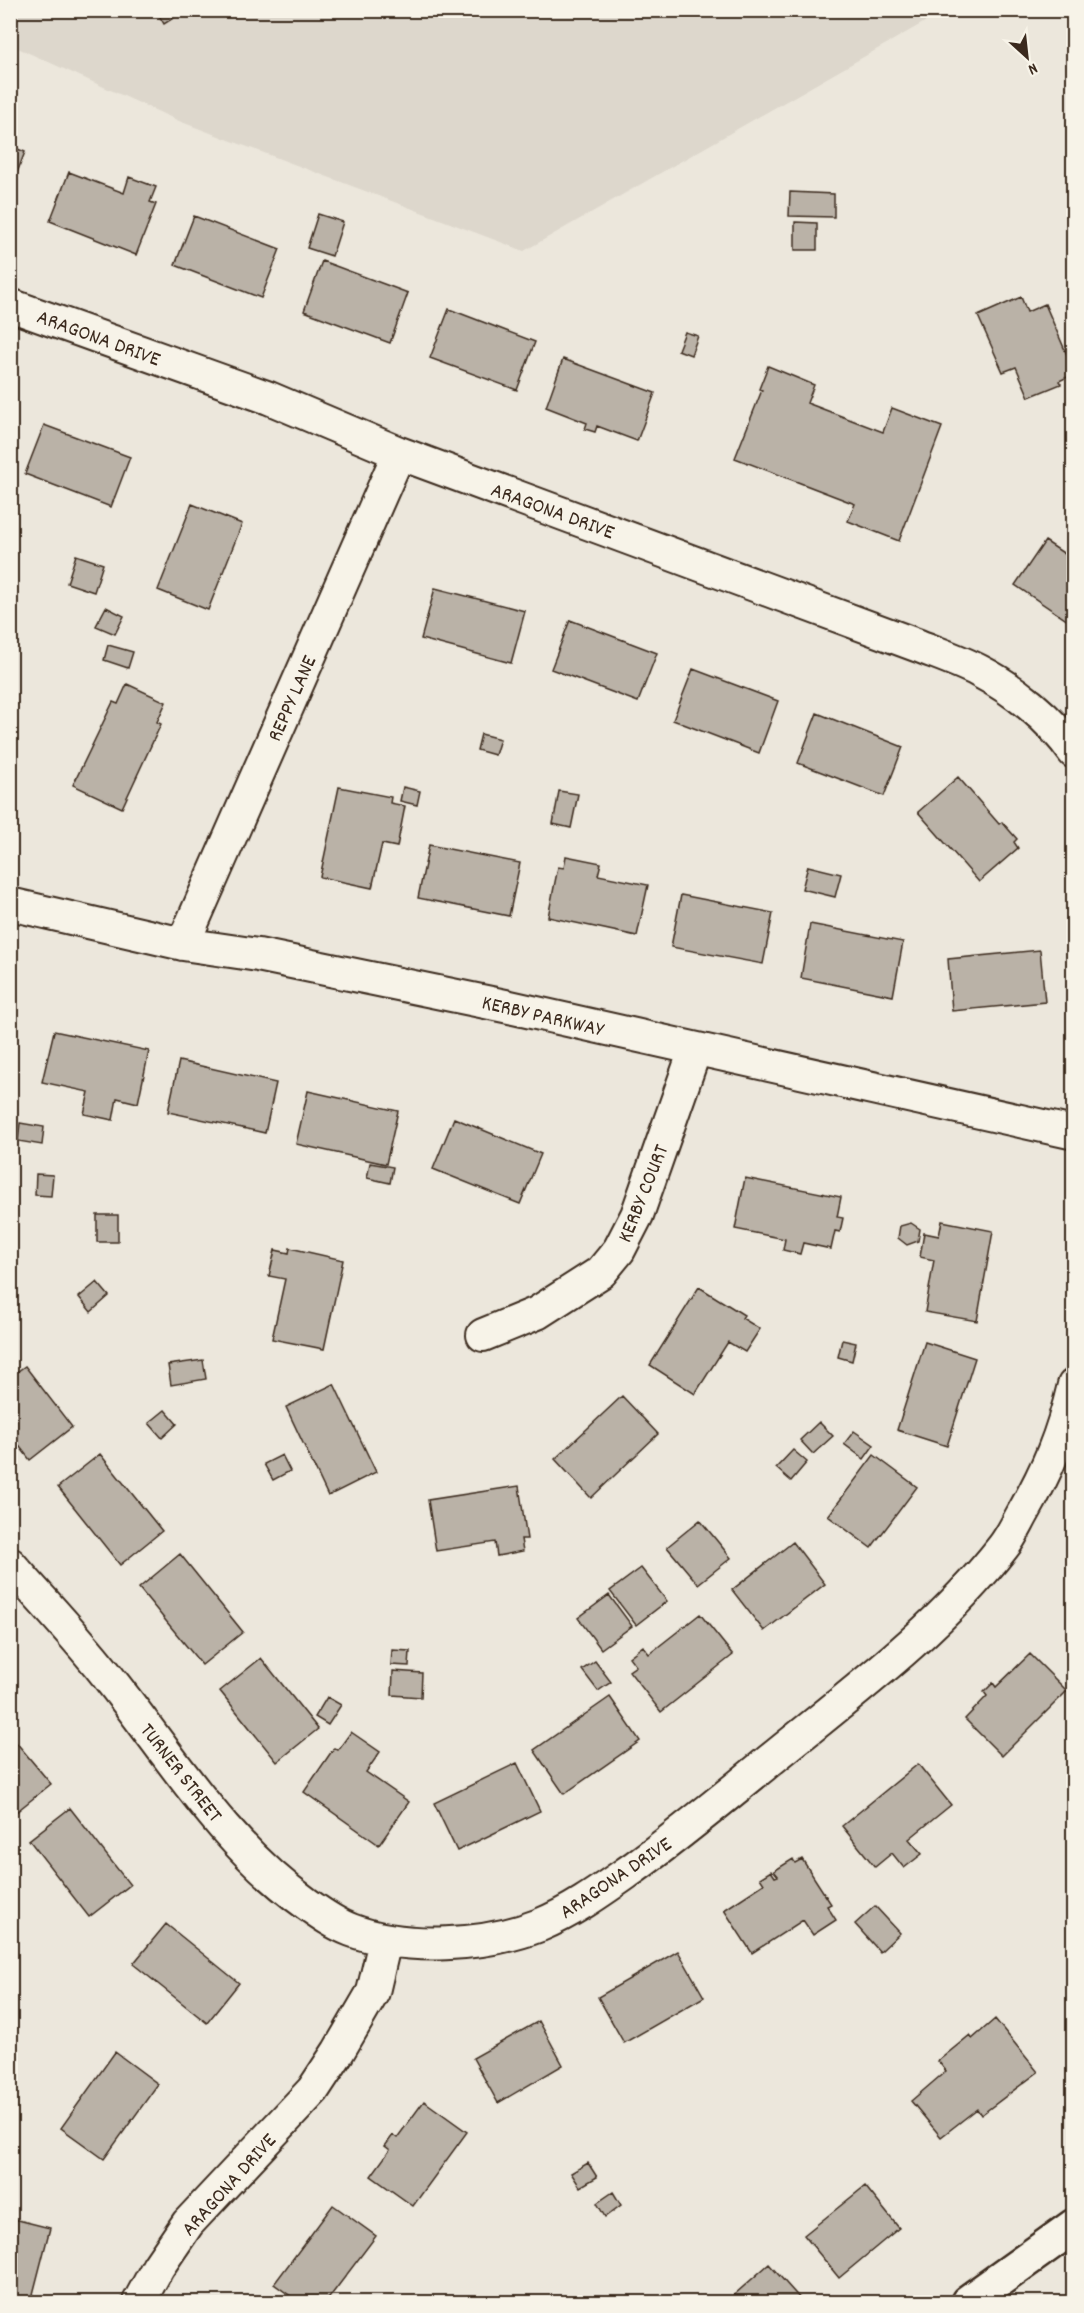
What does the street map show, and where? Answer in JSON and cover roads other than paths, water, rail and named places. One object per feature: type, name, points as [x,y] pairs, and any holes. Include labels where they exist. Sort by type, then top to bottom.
[{"type":"main road","points":[[968,2302],[1074,2226]]},
{"type":"street","name":"ARAGONA DRIVE","points":[[10,305],[269,398],[399,453],[908,642],[980,671],[1017,696],[1045,719],[1074,752]]},
{"type":"street","name":"REPPY LANE","points":[[183,944],[399,453]]},
{"type":"street","name":"KERBY PARKWAY","points":[[10,904],[183,944],[258,955],[505,1006],[1074,1133]]},
{"type":"street","name":"KERBY COURT","points":[[483,1335],[537,1313],[601,1272],[619,1250],[637,1215],[695,1050]]},
{"type":"street","name":"ARAGONA DRIVE","points":[[139,2302],[158,2267],[188,2223],[313,2090],[373,1992],[385,1941],[478,1940],[503,1936],[539,1925],[605,1888],[663,1846],[738,1786],[904,1652],[947,1610],[1005,1544],[1048,1467],[1064,1427],[1074,1385]]},
{"type":"street","name":"TURNER STREET","points":[[10,1564],[110,1679],[200,1799],[263,1868],[328,1919],[385,1941]]}]
